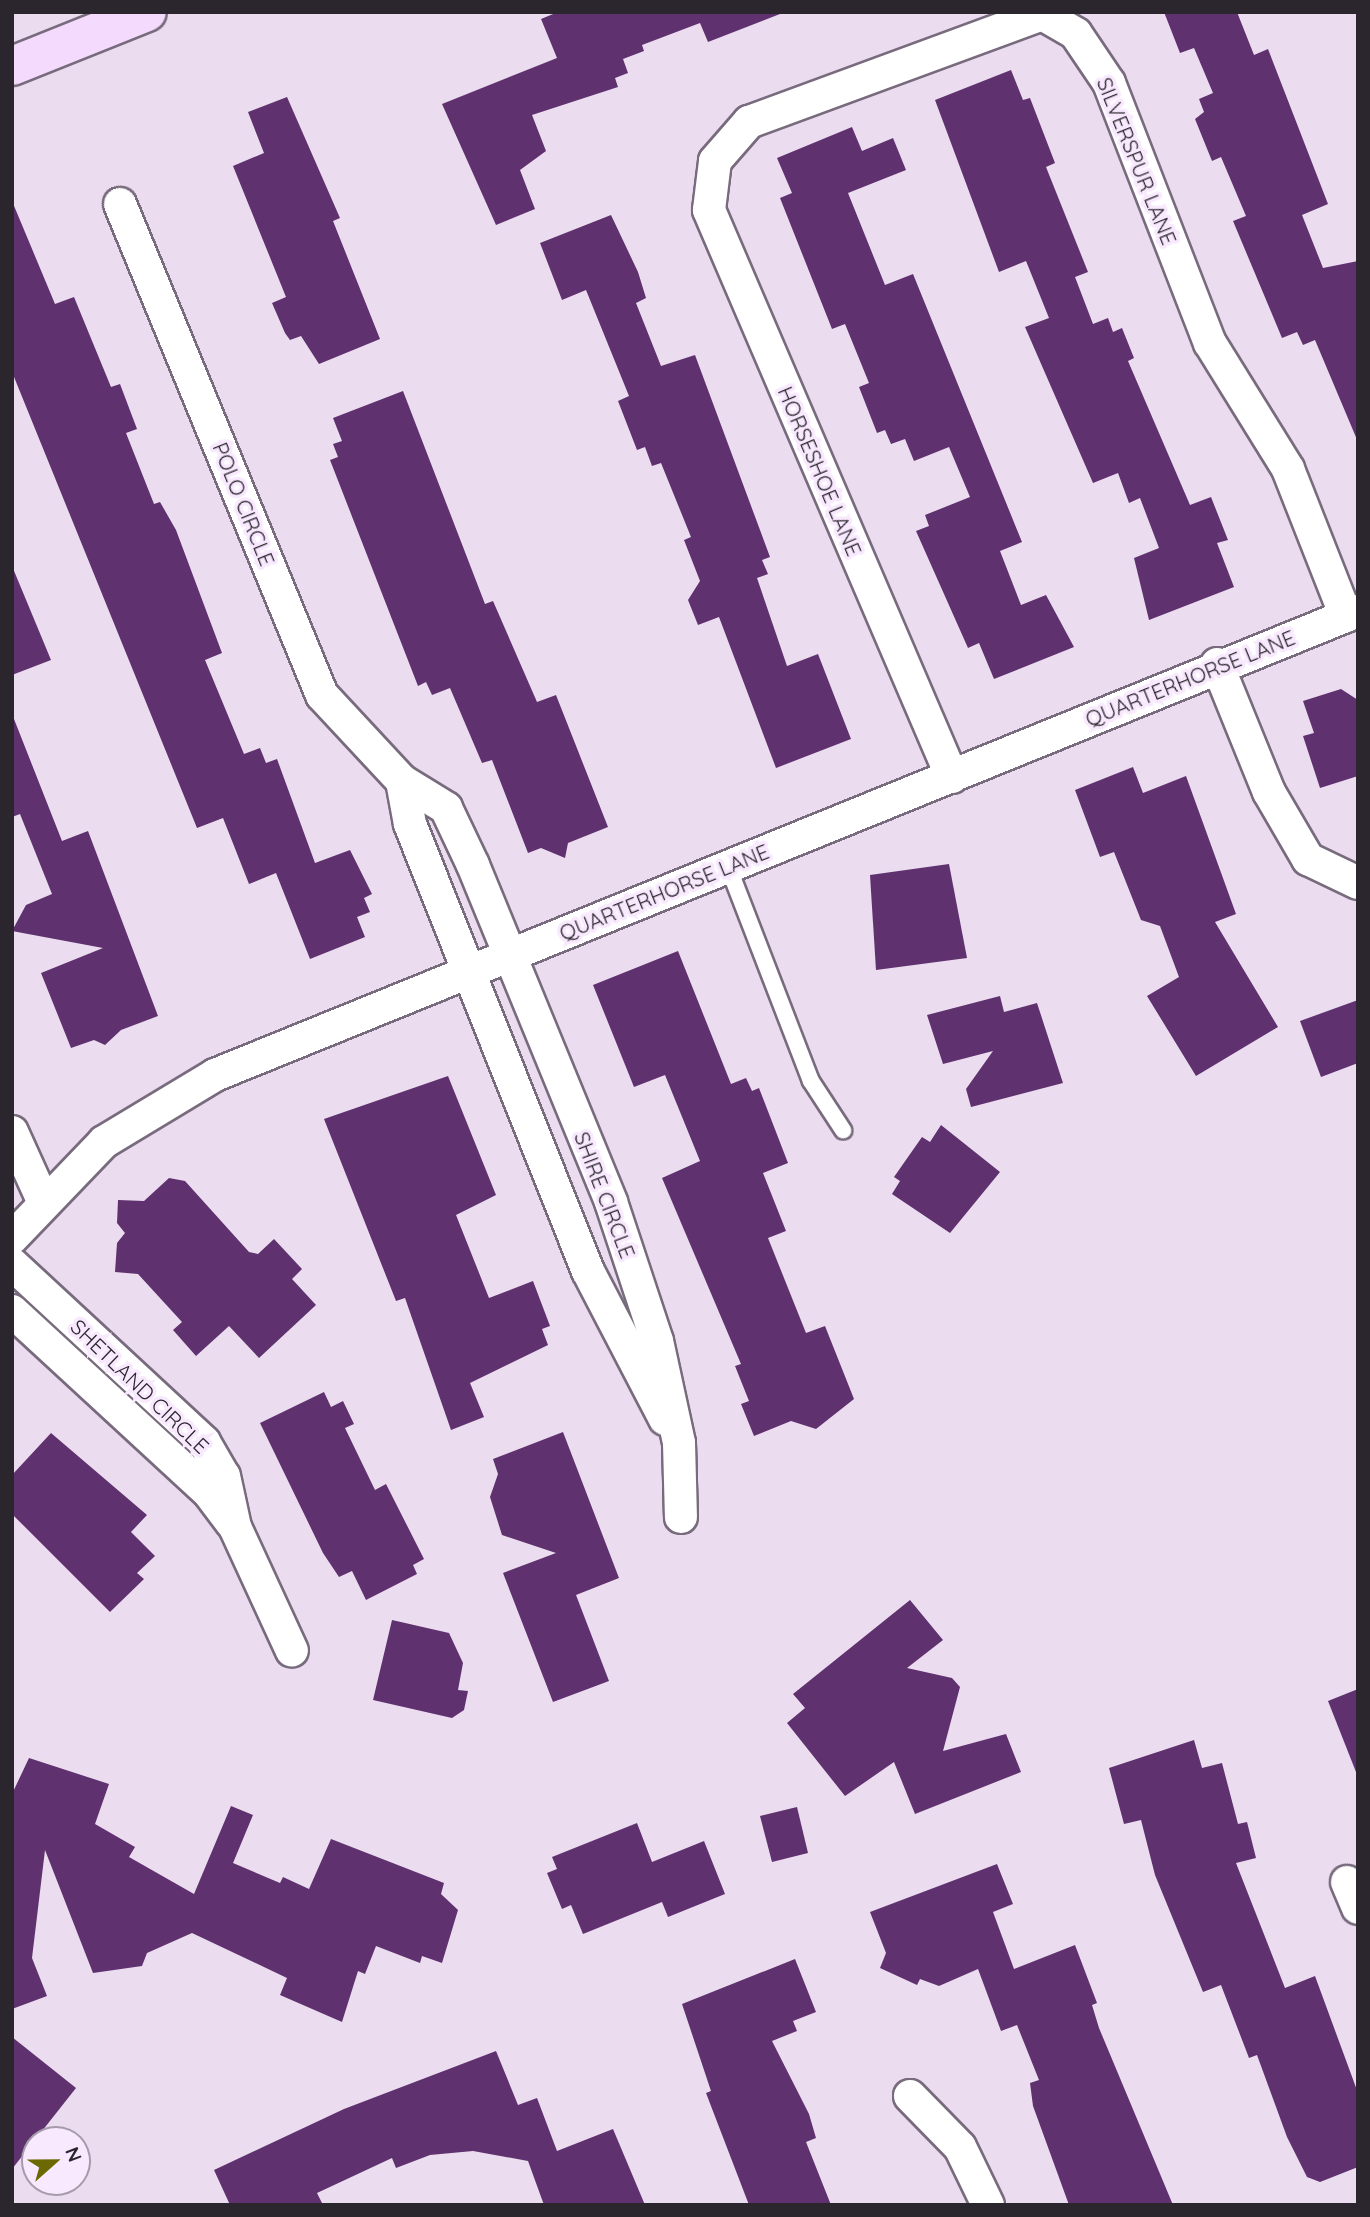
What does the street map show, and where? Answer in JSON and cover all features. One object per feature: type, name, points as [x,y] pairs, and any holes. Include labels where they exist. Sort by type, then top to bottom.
[{"type":"main road","points":[[12,66],[147,12]]},
{"type":"street","name":"SILVERSPUR LANE","points":[[715,161],[749,122],[1042,14],[1076,34],[1109,83],[1210,343],[1288,469],[1352,614]]},
{"type":"street","name":"HORSESHOE LANE","points":[[715,161],[709,210],[952,777]]},
{"type":"street","name":"POLO CIRCLE","points":[[120,204],[322,695],[402,781],[446,808],[508,955]]},
{"type":"street","name":"QUARTERHORSE LANE","points":[[12,1238],[104,1142],[215,1074],[952,777],[1217,664],[1352,614]]},
{"type":"street","points":[[1217,664],[1269,792],[1308,859],[1358,883]]},
{"type":"street","points":[[402,781],[410,824],[472,970]]},
{"type":"street","name":"SHIRE CIRCLE","points":[[508,955],[611,1202],[657,1341],[679,1443],[681,1517]]},
{"type":"street","name":"SHIRE CIRCLE","points":[[472,970],[588,1271],[679,1443]]},
{"type":"street","points":[[12,1132],[44,1203]]},
{"type":"street","name":"SHETLAND CIRCLE","points":[[12,1264],[204,1442],[224,1476],[235,1527]]},
{"type":"street","name":"SHETLAND CIRCLE","points":[[12,1311],[210,1494],[235,1527],[292,1651]]},
{"type":"street","points":[[910,2096],[960,2147],[988,2205]]},
{"type":"lane","points":[[728,866],[811,1081],[844,1130]]},
{"type":"building","points":[[558,12],[780,14],[708,42],[700,23],[642,45],[644,51],[623,59],[628,73],[615,78],[618,87],[532,115],[546,151],[520,170],[535,209],[496,225],[442,104],[557,58],[541,19]]},
{"type":"building","points":[[1164,12],[1237,12],[1254,55],[1268,49],[1328,204],[1302,215],[1323,268],[1358,261],[1358,442],[1315,340],[1303,345],[1297,332],[1282,338],[1233,221],[1246,216],[1221,157],[1212,161],[1195,119],[1204,112],[1199,99],[1213,93],[1194,48],[1180,53]]},
{"type":"building","points":[[1011,70],[1023,100],[1030,98],[1055,163],[1046,167],[1088,272],[1075,277],[1093,324],[1108,318],[1113,332],[1122,328],[1134,358],[1128,361],[1190,505],[1211,497],[1228,540],[1217,543],[1234,587],[1149,620],[1134,558],[1159,548],[1140,498],[1129,503],[1118,473],[1093,483],[1025,327],[1049,318],[1026,261],[999,272],[935,100]]},
{"type":"building","points":[[287,97],[340,218],[333,221],[380,339],[319,364],[301,336],[290,340],[285,333],[272,303],[286,297],[233,166],[264,153],[248,112]]},
{"type":"building","points":[[852,127],[862,151],[893,138],[906,170],[848,193],[885,285],[913,274],[1022,542],[1000,551],[1021,605],[1046,595],[1074,647],[994,679],[979,643],[968,648],[916,531],[929,526],[925,515],[970,497],[949,447],[914,461],[905,439],[891,444],[885,430],[877,433],[859,387],[869,383],[845,324],[832,329],[780,198],[792,193],[777,158]]},
{"type":"building","points":[[12,201],[55,304],[74,297],[111,387],[120,384],[137,429],[126,433],[154,504],[160,502],[176,530],[222,653],[205,660],[244,754],[260,748],[266,763],[277,759],[315,863],[350,850],[372,894],[364,898],[370,912],[357,917],[365,937],[310,959],[276,873],[249,884],[223,818],[197,828],[12,372]]},
{"type":"building","points":[[611,215],[638,272],[646,298],[636,303],[661,366],[695,355],[770,557],[762,560],[768,574],[757,578],[787,666],[818,654],[851,739],[776,768],[719,617],[698,625],[688,600],[700,581],[684,540],[691,537],[661,463],[652,466],[645,447],[637,450],[618,401],[629,396],[586,290],[562,300],[540,243]]},
{"type":"building","points":[[403,391],[485,604],[493,601],[537,702],[556,695],[608,827],[568,843],[565,858],[541,848],[528,853],[492,760],[482,763],[450,688],[432,695],[426,682],[418,686],[330,460],[338,457],[333,444],[342,441],[333,418]]},
{"type":"building","points":[[12,566],[51,660],[12,675]]},
{"type":"building","points":[[1341,689],[1358,700],[1358,776],[1320,788],[1303,736],[1314,733],[1303,701]]},
{"type":"building","points":[[14,719],[62,841],[88,831],[158,1016],[121,1030],[105,1045],[94,1040],[71,1048],[41,973],[103,948],[12,931],[26,905],[52,894],[20,814],[12,817]]},
{"type":"building","points":[[1133,767],[1143,793],[1186,776],[1236,914],[1215,922],[1278,1027],[1196,1076],[1147,996],[1179,977],[1160,926],[1141,920],[1114,852],[1100,857],[1075,790]]},
{"type":"building","points":[[949,864],[967,958],[876,970],[870,875]]},
{"type":"building","points":[[678,951],[731,1084],[746,1078],[752,1091],[759,1088],[788,1163],[763,1173],[786,1231],[768,1238],[806,1333],[825,1326],[854,1399],[816,1429],[791,1421],[754,1436],[741,1404],[749,1401],[735,1366],[741,1364],[662,1178],[700,1161],[665,1075],[634,1087],[593,985]]},
{"type":"building","points":[[1000,996],[1004,1012],[1037,1003],[1063,1083],[971,1107],[966,1089],[993,1051],[943,1064],[927,1015]]},
{"type":"building","points":[[1358,1000],[1358,1063],[1321,1077],[1300,1021]]},
{"type":"building","points":[[448,1076],[496,1195],[456,1215],[489,1298],[533,1281],[550,1326],[542,1329],[548,1345],[470,1383],[484,1417],[451,1430],[405,1298],[396,1301],[324,1119]]},
{"type":"building","points":[[941,1125],[1000,1172],[950,1233],[892,1194],[900,1181],[894,1177],[922,1137],[930,1142]]},
{"type":"building","points":[[169,1178],[185,1181],[249,1252],[258,1254],[274,1239],[302,1269],[292,1279],[316,1305],[259,1358],[229,1326],[196,1356],[173,1330],[182,1322],[138,1274],[115,1272],[117,1243],[125,1233],[117,1223],[118,1200],[144,1201]]},
{"type":"building","points":[[324,1392],[331,1407],[343,1401],[354,1424],[345,1428],[375,1490],[386,1484],[424,1559],[413,1565],[417,1574],[366,1600],[352,1571],[339,1577],[323,1553],[260,1423]]},
{"type":"building","points":[[563,1432],[619,1578],[576,1595],[609,1681],[553,1702],[503,1573],[556,1553],[502,1535],[490,1497],[498,1474],[493,1459]]},
{"type":"building","points":[[51,1433],[147,1515],[131,1532],[155,1556],[137,1573],[144,1579],[110,1612],[12,1514],[12,1475]]},
{"type":"building","points":[[910,1600],[943,1640],[907,1668],[952,1678],[960,1687],[943,1751],[1006,1734],[1021,1772],[915,1814],[894,1762],[845,1796],[787,1723],[805,1708],[793,1694]]},
{"type":"building","points":[[392,1620],[449,1633],[463,1663],[458,1690],[468,1691],[464,1710],[452,1718],[373,1700]]},
{"type":"building","points":[[1358,1689],[1358,1772],[1356,1772],[1328,1701]]},
{"type":"building","points":[[1194,1740],[1202,1768],[1222,1763],[1238,1824],[1247,1822],[1256,1858],[1236,1863],[1285,1988],[1315,1976],[1358,2093],[1358,2167],[1320,2182],[1307,2177],[1287,2137],[1257,2055],[1249,2058],[1221,1985],[1203,1992],[1155,1875],[1141,1820],[1124,1824],[1109,1768]]},
{"type":"building","points":[[29,1758],[109,1784],[95,1824],[135,1847],[129,1857],[194,1894],[231,1806],[253,1815],[233,1863],[280,1883],[283,1877],[309,1889],[331,1839],[444,1883],[441,1894],[458,1910],[442,1963],[422,1956],[420,1963],[376,1946],[365,1974],[358,1971],[342,2022],[280,1995],[287,1978],[192,1933],[147,1953],[142,1966],[93,1973],[45,1850],[32,1958],[47,1996],[12,2009],[12,1794]]},
{"type":"building","points":[[797,1807],[808,1853],[772,1862],[760,1816]]},
{"type":"building","points":[[637,1823],[652,1862],[704,1841],[725,1894],[668,1917],[662,1902],[583,1934],[571,1905],[562,1909],[547,1873],[557,1869],[552,1857]]},
{"type":"building","points":[[997,1864],[1013,1904],[993,1912],[1014,1969],[1075,1945],[1097,2003],[1092,2005],[1099,2028],[1173,2205],[1069,2205],[1033,2106],[1030,2083],[1039,2080],[1017,2025],[1001,2031],[978,1969],[939,1986],[920,1979],[917,1985],[880,1968],[886,1953],[870,1912]]},
{"type":"building","points":[[795,1959],[816,2012],[793,2021],[797,2031],[772,2041],[809,2114],[816,2138],[806,2142],[831,2205],[749,2205],[706,2093],[711,2091],[682,2004]]},
{"type":"building","points":[[12,2037],[76,2088],[46,2126],[21,2126],[21,2158],[12,2169]]},
{"type":"building","points":[[496,2051],[518,2105],[537,2098],[557,2151],[613,2129],[645,2205],[544,2205],[528,2161],[473,2151],[430,2155],[396,2168],[392,2158],[317,2193],[323,2205],[230,2205],[214,2170],[344,2109]]}]
